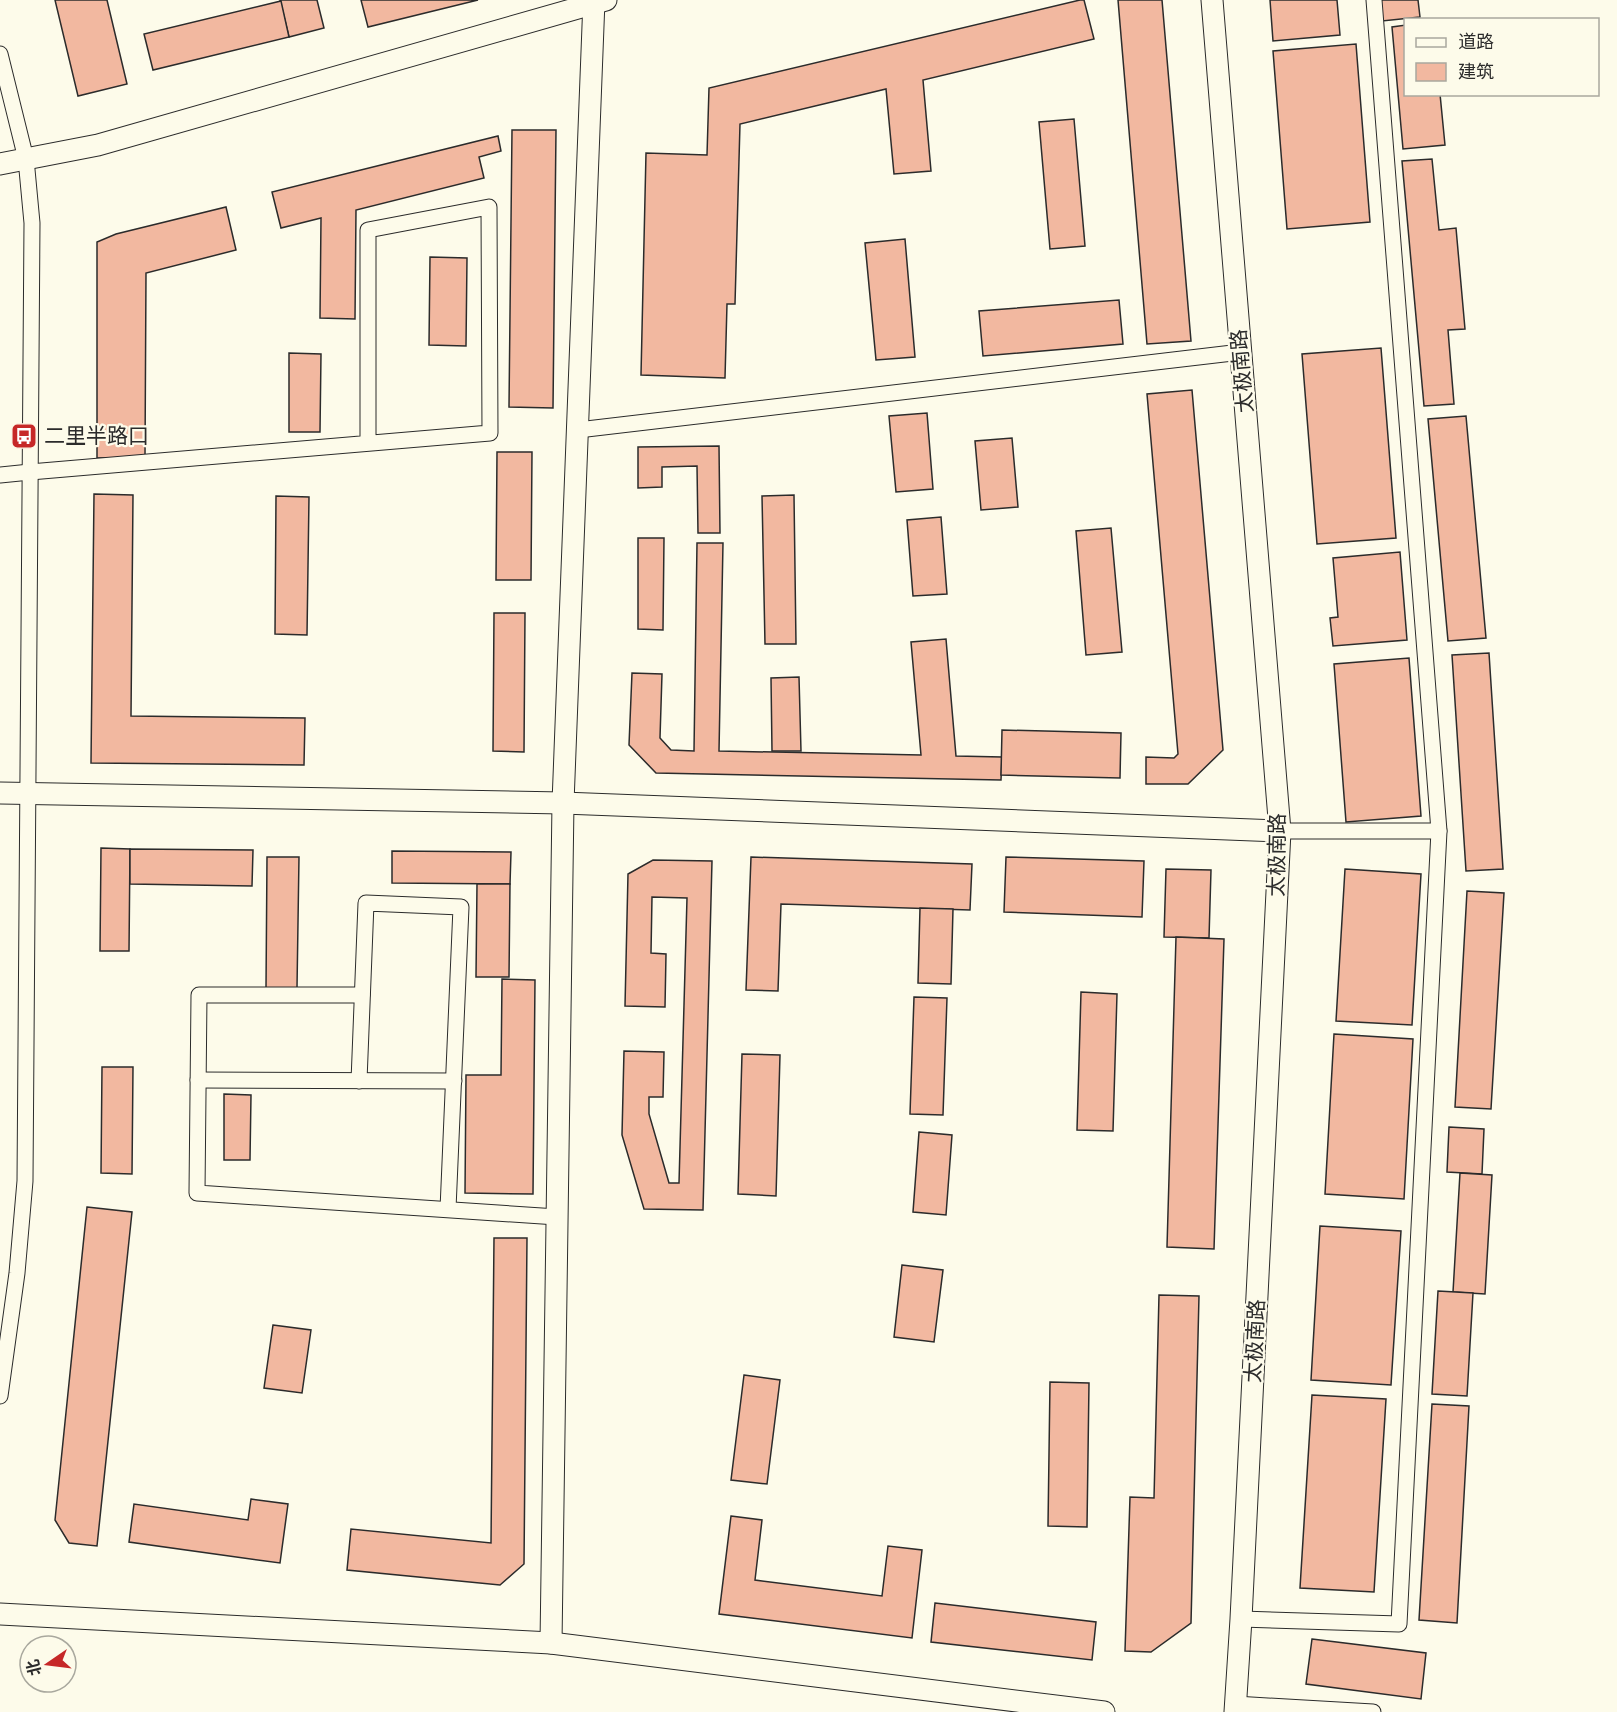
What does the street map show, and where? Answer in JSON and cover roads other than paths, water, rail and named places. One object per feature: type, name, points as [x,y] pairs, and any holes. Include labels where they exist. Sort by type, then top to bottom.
[{"type":"street","name":"太极南路","points":[[1212,0],[1280,831],[1235,1708]]},
{"type":"street","points":[[1241,1619],[1399,1623],[1440,831],[1374,0]]},
{"type":"street","points":[[0,165],[98,145],[598,1],[563,803],[551,1643]]},
{"type":"street","points":[[0,54],[26,159],[32,223],[25,1180],[18,1273],[0,1396]]},
{"type":"street","points":[[0,475],[490,433],[489,207],[368,230],[368,443]]},
{"type":"street","points":[[578,430],[1241,352]]},
{"type":"street","points":[[0,793],[563,803],[1280,831],[1440,831]]},
{"type":"street","points":[[359,1081],[366,903],[461,907],[448,1209]]},
{"type":"street","points":[[362,995],[200,995],[197,1193],[557,1217]]},
{"type":"street","points":[[198,1080],[454,1081]]},
{"type":"street","points":[[0,1614],[551,1643],[1104,1712]]},
{"type":"street","points":[[1235,1708],[1373,1712]]},
{"type":"place","name":"二里半路口","points":[[24,436]]}]
